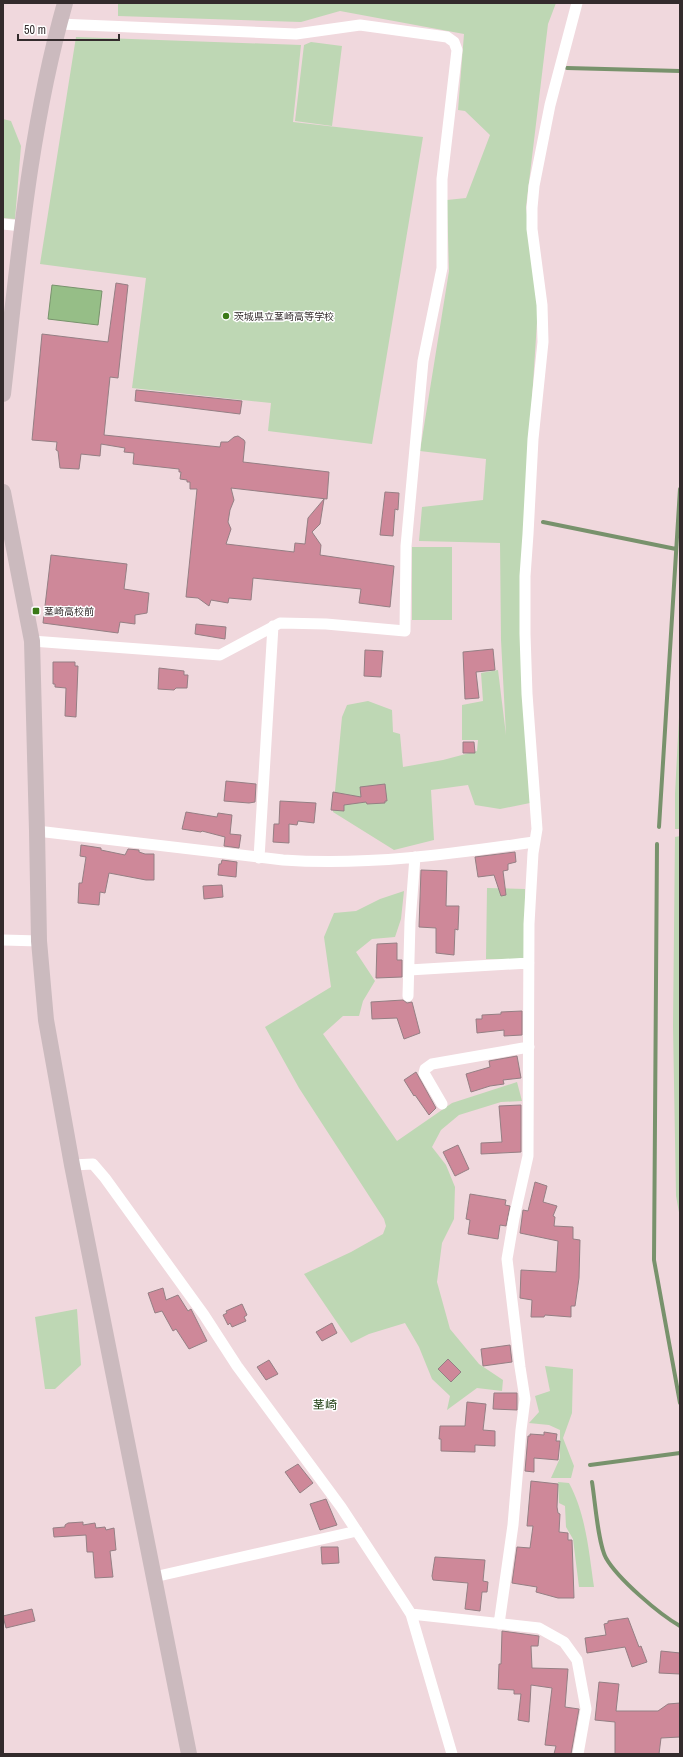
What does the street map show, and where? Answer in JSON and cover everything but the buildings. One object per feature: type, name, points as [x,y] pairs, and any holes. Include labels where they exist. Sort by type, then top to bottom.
[{"type":"street","points":[[3,394],[22,226],[36,133],[59,24],[65,3]]},
{"type":"street","points":[[499,1624],[513,1524],[521,1430],[526,1399],[520,1367],[507,1259],[514,1218],[528,1156],[529,963],[534,842],[537,829],[527,694],[525,634],[525,576],[534,439],[543,335],[542,305],[532,229],[532,208],[534,186],[550,106],[577,3]]},
{"type":"street","points":[[32,641],[220,654],[280,623],[326,624],[405,631],[406,546],[423,361],[442,268],[442,179],[457,50],[454,42],[447,37],[360,25],[296,34],[59,24]]},
{"type":"street","points":[[3,224],[22,226]]},
{"type":"street","points":[[3,492],[32,641],[39,941],[46,1020],[72,1165],[189,1754]]},
{"type":"street","points":[[259,858],[272,626]]},
{"type":"street","points":[[37,831],[259,858],[321,863],[366,862],[449,855],[534,842]]},
{"type":"street","points":[[408,996],[410,922],[415,858]]},
{"type":"street","points":[[3,940],[39,941]]},
{"type":"street","points":[[409,970],[529,963]]},
{"type":"street","points":[[442,1104],[424,1073],[425,1068],[432,1064],[529,1047]]},
{"type":"street","points":[[72,1165],[94,1164],[105,1178],[204,1315],[237,1366],[357,1531],[411,1614],[452,1754]]},
{"type":"street","points":[[154,1577],[357,1531]]},
{"type":"street","points":[[411,1614],[539,1628],[564,1642],[572,1650],[577,1660],[586,1709],[578,1754]]},
{"type":"shaded area","points":[[118,3],[556,3],[548,24],[526,207],[538,306],[521,572],[530,803],[500,809],[475,805],[468,785],[431,790],[434,840],[394,850],[333,812],[342,717],[347,705],[368,701],[392,710],[393,732],[400,734],[403,767],[443,760],[477,751],[478,740],[462,740],[462,705],[483,701],[481,673],[498,670],[506,735],[501,640],[500,543],[419,541],[422,507],[483,500],[486,459],[420,451],[449,271],[447,200],[466,198],[490,135],[465,111],[458,110],[464,34],[340,11],[301,22],[118,16]]},
{"type":"shaded area","points":[[76,37],[301,45],[293,122],[423,137],[372,444],[268,431],[271,403],[132,388],[146,278],[40,264]]},
{"type":"shaded area","points":[[311,42],[342,46],[332,126],[295,121],[304,45]]},
{"type":"shaded area","points":[[3,119],[11,121],[21,146],[15,219],[3,218]]},
{"type":"shaded area","points":[[52,285],[102,291],[98,325],[48,319]]},
{"type":"shaded area","points":[[412,547],[452,547],[452,620],[412,620]]},
{"type":"shaded area","points":[[680,698],[680,829],[675,829],[675,794]]},
{"type":"shaded area","points":[[680,836],[680,1218],[676,1196],[673,1026],[675,837]]},
{"type":"shaded area","points":[[487,888],[525,889],[525,960],[486,959]]},
{"type":"shaded area","points":[[404,891],[401,919],[395,937],[372,939],[356,952],[375,981],[363,1001],[359,1016],[343,1016],[323,1034],[397,1141],[452,1103],[517,1082],[522,1101],[501,1102],[459,1115],[441,1130],[432,1147],[446,1165],[455,1187],[454,1219],[442,1243],[437,1282],[450,1329],[479,1364],[503,1380],[502,1391],[477,1388],[447,1410],[450,1396],[432,1379],[419,1347],[405,1323],[369,1334],[351,1343],[304,1274],[351,1252],[383,1234],[386,1226],[384,1219],[299,1088],[265,1027],[331,987],[324,937],[334,913],[356,911],[380,899]]},
{"type":"shaded area","points":[[77,1309],[81,1365],[55,1389],[45,1389],[35,1317]]},
{"type":"shaded area","points":[[545,1366],[573,1369],[572,1413],[563,1438],[574,1466],[571,1478],[551,1478],[560,1458],[560,1430],[549,1425],[529,1423],[539,1412],[535,1396],[550,1391]]},
{"type":"shaded area","points":[[558,1482],[569,1483],[575,1495],[586,1534],[594,1587],[579,1587],[573,1539],[566,1527],[565,1506],[559,1503]]},
{"type":"waterway","points":[[567,68],[680,71]]},
{"type":"waterway","points":[[659,827],[680,489]]},
{"type":"waterway","points":[[543,522],[676,549]]},
{"type":"waterway","points":[[657,844],[654,1260],[680,1403]]},
{"type":"waterway","points":[[590,1465],[680,1453]]},
{"type":"waterway","points":[[592,1482],[599,1533],[606,1558],[629,1586],[661,1613],[680,1626]]},
{"type":"place","name":"茨城県立茎崎高等学校","points":[[226,316]]},
{"type":"place","name":"茎崎高校前","points":[[36,611]]},
{"type":"district","name":"茎崎","points":[[325,1405]]}]
